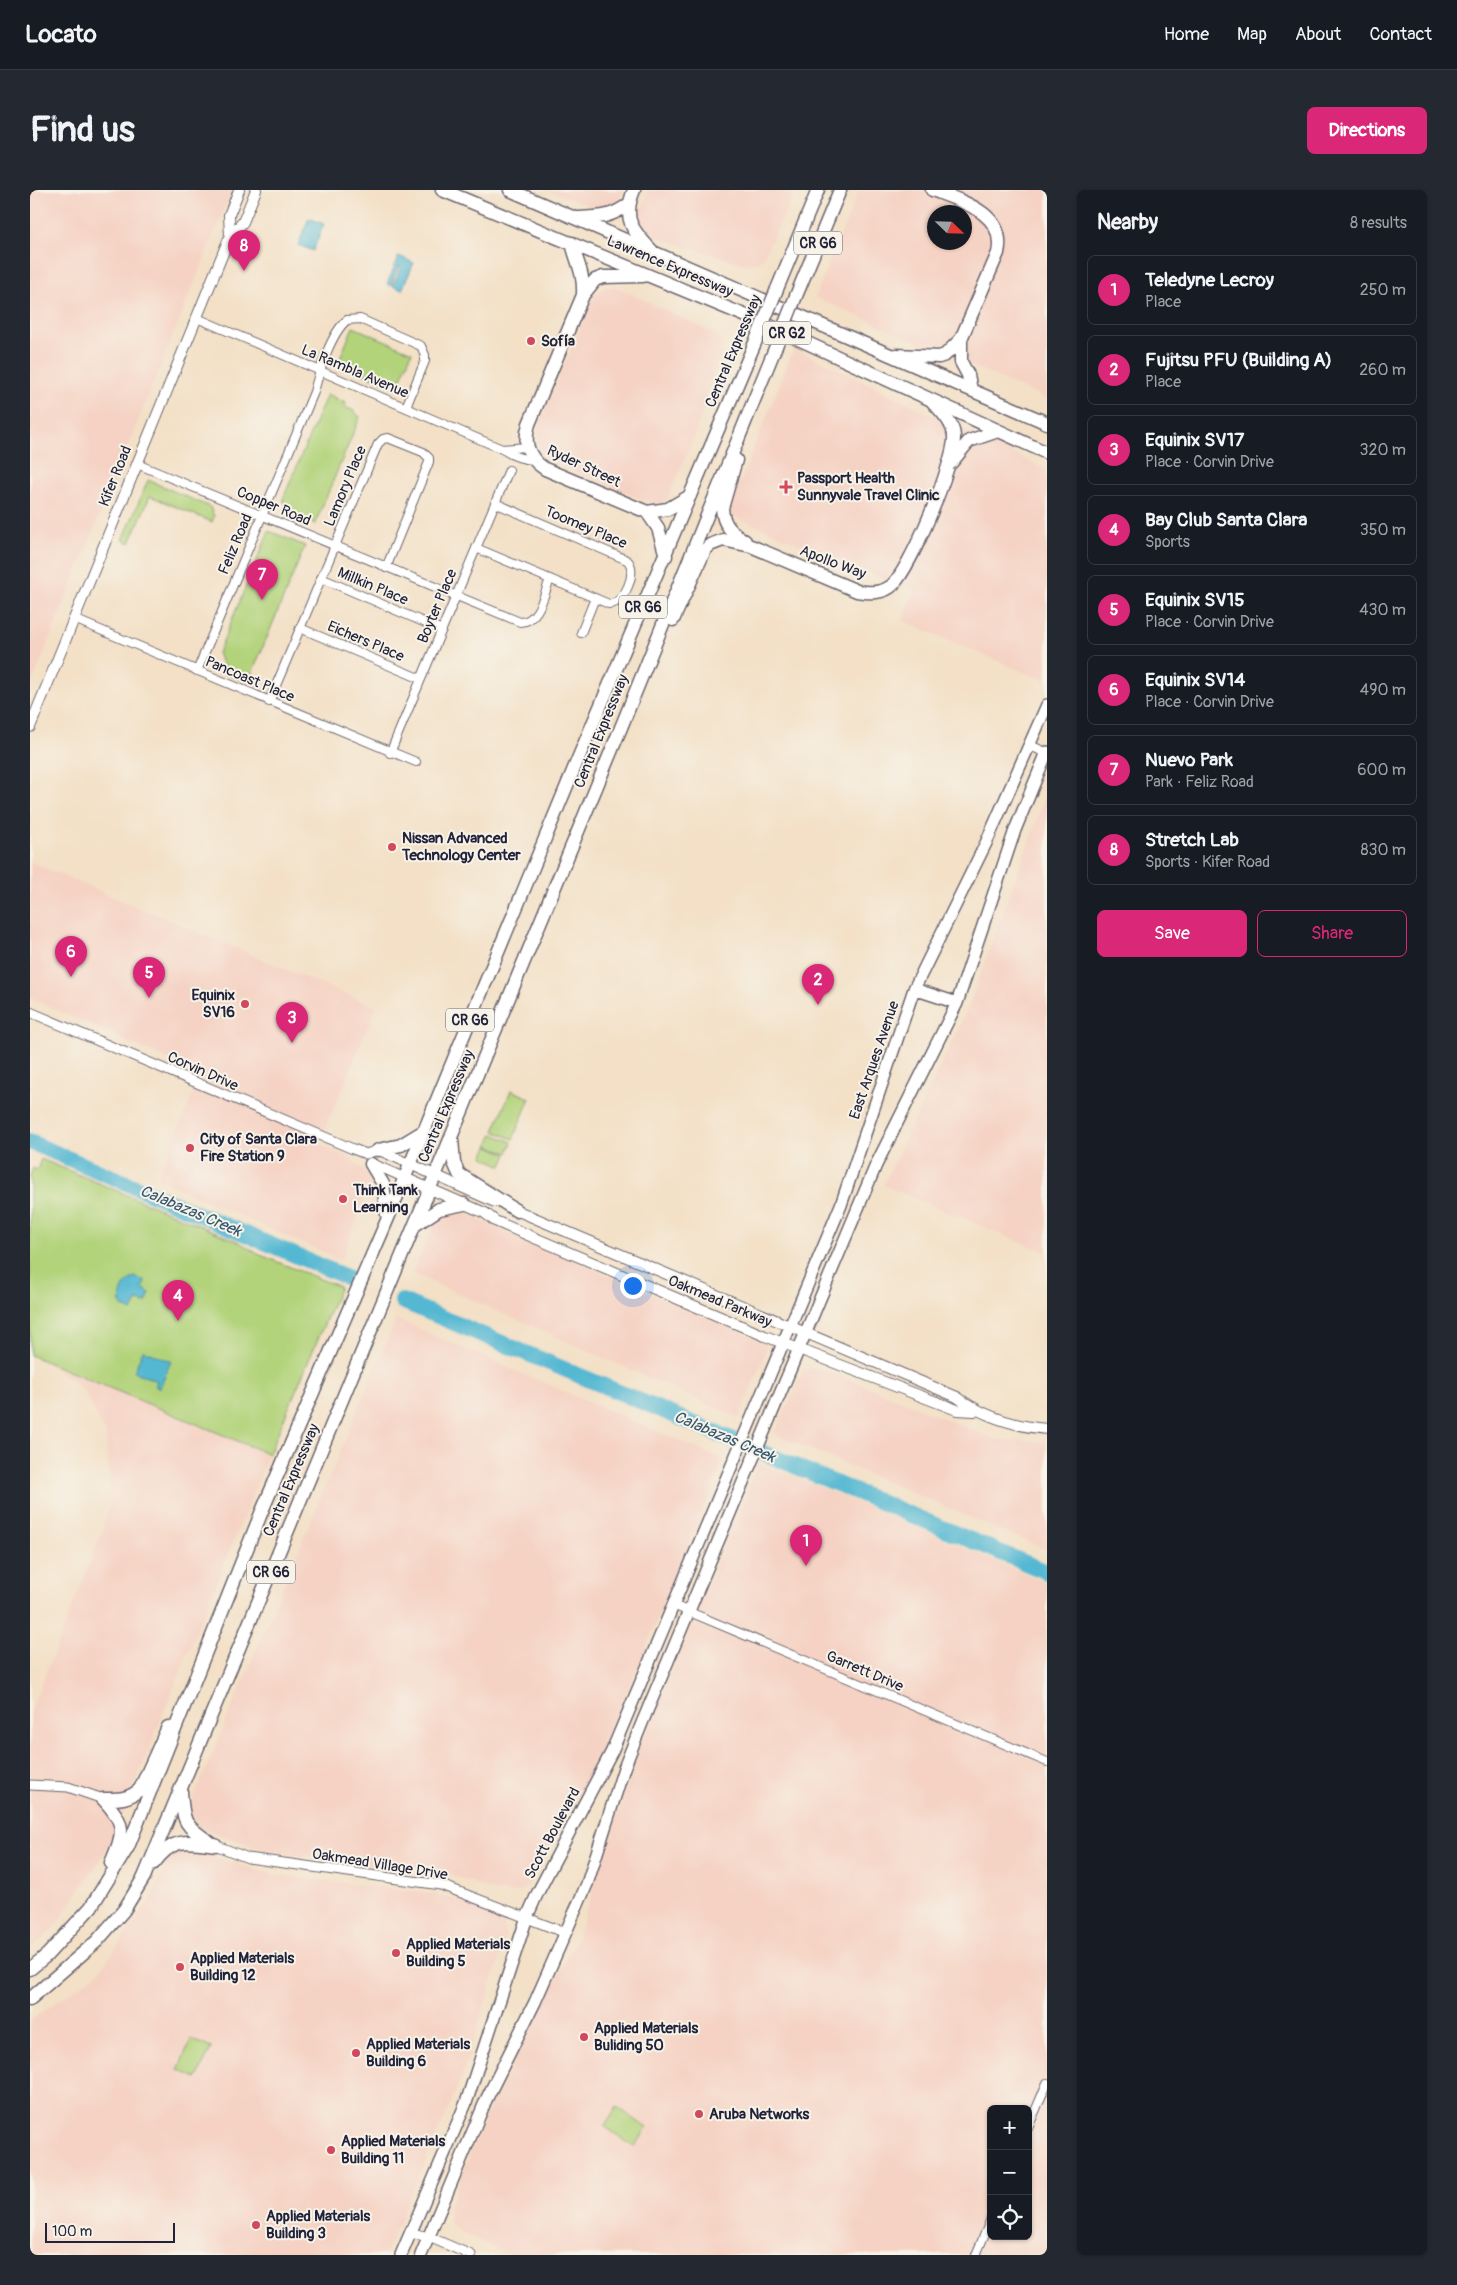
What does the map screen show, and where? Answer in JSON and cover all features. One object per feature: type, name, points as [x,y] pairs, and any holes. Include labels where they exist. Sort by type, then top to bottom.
[{"type":"highway","name":"Lawrence Expressway","points":[[442,190],[768,325],[1047,453]]},
{"type":"highway","name":"Lawrence Expressway","points":[[510,190],[657,256],[1047,423]]},
{"type":"highway","points":[[634,190],[629,204],[629,217],[633,231],[657,256]]},
{"type":"highway","name":"Central Expressway","points":[[30,1999],[98,1942],[124,1910],[144,1877],[620,730],[840,190]]},
{"type":"highway","points":[[890,355],[939,357],[945,355],[961,339],[998,253],[998,232],[984,214],[971,206],[932,190]]},
{"type":"highway","name":"Central Expressway","points":[[30,1969],[91,1907],[128,1847],[301,1416],[388,1218],[580,754],[666,556],[757,338],[815,193]]},
{"type":"highway","points":[[575,219],[606,217],[629,204]]},
{"type":"highway","points":[[572,243],[576,260],[582,272],[583,295]]},
{"type":"highway","points":[[583,295],[595,280],[603,277],[650,276]]},
{"type":"highway","name":"Ryder Street","points":[[583,295],[529,424],[526,435],[527,447],[533,460],[550,472],[647,512]]},
{"type":"highway","points":[[961,339],[961,362],[968,375],[971,390]]},
{"type":"highway","points":[[930,398],[953,428],[954,442],[948,467]]},
{"type":"highway","points":[[746,418],[722,508],[728,528],[751,546]]},
{"type":"highway","points":[[948,467],[969,441],[998,431]]},
{"type":"highway","name":"Apollo Way","points":[[751,546],[857,591],[875,593],[886,590],[897,581],[907,566],[948,467]]},
{"type":"highway","points":[[666,556],[658,528],[647,512],[668,509],[690,496]]},
{"type":"highway","points":[[620,730],[638,703],[704,550],[710,544],[723,540],[751,546]]},
{"type":"highway","points":[[388,1218],[383,1184],[372,1156],[401,1145],[424,1131]]},
{"type":"highway","points":[[452,1134],[454,1163],[459,1174],[516,1211]]},
{"type":"highway","points":[[414,1225],[439,1209],[464,1204]]},
{"type":"highway","points":[[103,1799],[126,1798],[133,1796],[140,1789],[186,1685],[200,1668]]},
{"type":"highway","points":[[180,1787],[183,1813],[187,1825],[215,1846]]},
{"type":"highway","points":[[46,1954],[106,1876],[116,1853],[122,1825],[113,1810],[103,1799]]},
{"type":"highway","points":[[144,1877],[160,1856],[172,1845],[188,1842],[215,1846]]},
{"type":"main road","name":"Kifer Road","points":[[230,236],[229,215],[240,190]]},
{"type":"main road","name":"Kifer Road","points":[[30,727],[230,236],[243,222],[256,190]]},
{"type":"main road","name":"East Arques Avenue","points":[[746,1432],[841,1205],[914,989],[986,843],[1047,706]]},
{"type":"main road","points":[[421,2255],[486,2100],[535,2002],[587,1884],[624,1768],[760,1438],[806,1334],[876,1165],[957,1003],[1015,830],[1047,752]]},
{"type":"main road","points":[[914,989],[957,1003]]},
{"type":"main road","name":"Oakmead Parkway","points":[[410,1164],[516,1211],[957,1397],[975,1411]]},
{"type":"main road","name":"Oakmead Parkway","points":[[404,1178],[464,1204],[495,1221],[783,1343],[949,1407],[975,1411],[1004,1421],[1047,1429]]},
{"type":"main road","name":"Scott Boulevard","points":[[401,2255],[466,2103],[526,1918],[540,1887],[612,1751],[746,1432]]},
{"type":"street","name":"La Rambla Avenue","points":[[197,318],[523,459],[533,460]]},
{"type":"street","name":"Feliz Road","points":[[197,671],[314,392],[320,371],[338,329],[350,318],[360,319],[417,343],[424,350],[425,361],[406,407]]},
{"type":"street","name":"Lamory Place","points":[[269,702],[380,441],[391,439],[423,452],[429,458],[429,466],[386,568]]},
{"type":"street","name":"La Rambla Avenue","points":[[502,449],[527,447]]},
{"type":"street","name":"Copper Road","points":[[137,464],[514,620],[525,622],[535,614],[550,579]]},
{"type":"street","name":"Boyter Place","points":[[390,753],[509,470]]},
{"type":"street","name":"Toomey Place","points":[[476,548],[609,604],[618,602],[632,574],[630,562],[495,503]]},
{"type":"street","name":"Millkin Place","points":[[321,578],[442,630]]},
{"type":"street","points":[[581,633],[595,598]]},
{"type":"street","name":"Pancoast Place","points":[[74,618],[390,753],[416,762]]},
{"type":"street","name":"Eichers Place","points":[[300,628],[422,679]]},
{"type":"street","points":[[1029,745],[1047,752]]},
{"type":"street","name":"Corvin Drive","points":[[30,1012],[372,1156],[410,1164]]},
{"type":"street","name":"Corvin Drive","points":[[372,1156],[404,1178]]},
{"type":"street","name":"Garrett Drive","points":[[673,1605],[1047,1762]]},
{"type":"street","points":[[30,1785],[68,1786],[103,1799]]},
{"type":"street","name":"Oakmead Village Drive","points":[[215,1846],[248,1858],[441,1885],[566,1934]]},
{"type":"street","points":[[1032,2119],[1047,2083]]},
{"type":"street","points":[[976,2255],[987,2229]]},
{"type":"street","points":[[411,2233],[428,2237],[472,2255]]},
{"type":"shaded area","points":[[30,190],[232,190],[30,688]]},
{"type":"shaded area","points":[[546,190],[623,190],[618,203],[602,210]]},
{"type":"shaded area","points":[[649,190],[796,190],[764,256],[759,262],[747,265],[647,234],[639,225],[638,217]]},
{"type":"shaded area","points":[[859,190],[1047,190],[1047,399],[815,297]]},
{"type":"shaded area","points":[[614,286],[714,333],[719,336],[723,347],[692,443],[668,498],[664,503],[651,503],[552,462],[542,452],[538,443],[538,427],[594,295],[605,287]]},
{"type":"shaded area","points":[[794,348],[1047,470],[1047,677],[1045,681],[903,621],[914,591],[727,514]]},
{"type":"shaded area","points":[[1047,792],[1047,1253],[883,1185],[967,1010]]},
{"type":"shaded area","points":[[30,862],[376,1007],[319,1144],[349,1157],[373,1178],[341,1260],[157,1179],[201,1075],[30,998]]},
{"type":"shaded area","points":[[443,1204],[769,1344],[739,1418],[412,1273]]},
{"type":"shaded area","points":[[396,1319],[724,1460],[603,1750],[532,1881],[523,1890],[514,1893],[496,1892],[452,1875],[435,1871],[265,1851],[201,1828],[191,1816],[189,1809]]},
{"type":"shaded area","points":[[37,1357],[269,1454],[110,1845],[52,1931],[30,1949],[30,1713],[102,1532],[111,1495],[105,1432],[82,1388]]},
{"type":"shaded area","points":[[804,1369],[826,1370],[994,1439],[1047,1442],[1047,1550],[774,1434]]},
{"type":"shaded area","points":[[758,1463],[806,1481],[1047,1583],[1047,2255],[511,2255],[463,2234],[454,2228],[449,2222],[448,2208],[486,2115],[576,1941],[640,1746]]},
{"type":"shaded area","points":[[192,1847],[222,1859],[274,1875],[432,1893],[492,1911],[504,1922],[506,1938],[462,2077],[385,2255],[36,2255],[30,2253],[30,2021],[99,1972],[153,1895],[171,1852]]},
{"type":"green space","points":[[353,327],[412,352],[397,388],[338,363]]},
{"type":"green space","points":[[327,394],[346,403],[345,407],[354,411],[360,417],[315,524],[289,513],[283,499]]},
{"type":"green space","points":[[148,480],[210,507],[214,516],[212,522],[150,496],[130,543],[123,540]]},
{"type":"green space","points":[[269,531],[305,546],[248,683],[226,674],[218,653]]},
{"type":"green space","points":[[511,1090],[530,1098],[513,1139],[494,1131]]},
{"type":"green space","points":[[493,1134],[512,1142],[508,1153],[488,1145]]},
{"type":"green space","points":[[488,1146],[507,1154],[502,1166],[483,1157]]},
{"type":"green space","points":[[41,1159],[239,1242],[258,1254],[340,1287],[269,1454],[30,1355],[30,1176],[33,1168],[37,1170]]},
{"type":"green space","points":[[191,2039],[211,2048],[197,2078],[178,2070]]},
{"type":"green space","points":[[617,2107],[647,2128],[634,2147],[604,2126]]},
{"type":"water","points":[[309,218],[324,224],[313,251],[298,245]]},
{"type":"water","points":[[399,256],[414,263],[402,290],[393,286],[401,267],[399,266],[391,286],[387,284]]},
{"type":"water","points":[[135,1277],[145,1281],[143,1288],[150,1293],[146,1303],[137,1301],[132,1311],[122,1307],[121,1293],[127,1282]]},
{"type":"water","points":[[143,1350],[171,1361],[160,1388],[155,1386],[157,1381],[134,1372]]},
{"type":"waterway","name":"Calabazas Creek","points":[[30,1142],[351,1279]]},
{"type":"waterway","name":"Calabazas Creek","points":[[402,1301],[1047,1572]]},
{"type":"place","name":"Stretch Lab","points":[[244,271]]},
{"type":"place","name":"Sofía","points":[[531,341]]},
{"type":"place","name":"Passport Health Sunnyvale Travel Clinic","points":[[786,487]]},
{"type":"place","name":"Nuevo Park","points":[[262,600]]},
{"type":"place","name":"Nissan Advanced Technology Center","points":[[392,847]]},
{"type":"place","name":"Equinix SV14","points":[[71,977]]},
{"type":"place","name":"Equinix SV15","points":[[149,998]]},
{"type":"place","name":"Equinix SV16","points":[[245,1004]]},
{"type":"place","name":"Fujitsu PFU (Building A)","points":[[818,1005]]},
{"type":"place","name":"Equinix SV17","points":[[292,1043]]},
{"type":"place","name":"City of Santa Clara Fire Station 9","points":[[190,1148]]},
{"type":"place","name":"Think Tank Learning","points":[[343,1199]]},
{"type":"place","name":"Bay Club Santa Clara","points":[[178,1321]]},
{"type":"place","name":"Teledyne Lecroy","points":[[806,1566]]},
{"type":"place","name":"Applied Materials Building 5","points":[[396,1953]]},
{"type":"place","name":"Applied Materials Building 12","points":[[180,1967]]},
{"type":"place","name":"Applied Materials Buliding 50","points":[[584,2037]]},
{"type":"place","name":"Applied Materials Building 6","points":[[356,2053]]},
{"type":"place","name":"Aruba Networks","points":[[699,2114]]},
{"type":"place","name":"Applied Materials Building 11","points":[[331,2150]]},
{"type":"place","name":"Applied Materials Building 3","points":[[256,2225]]}]
